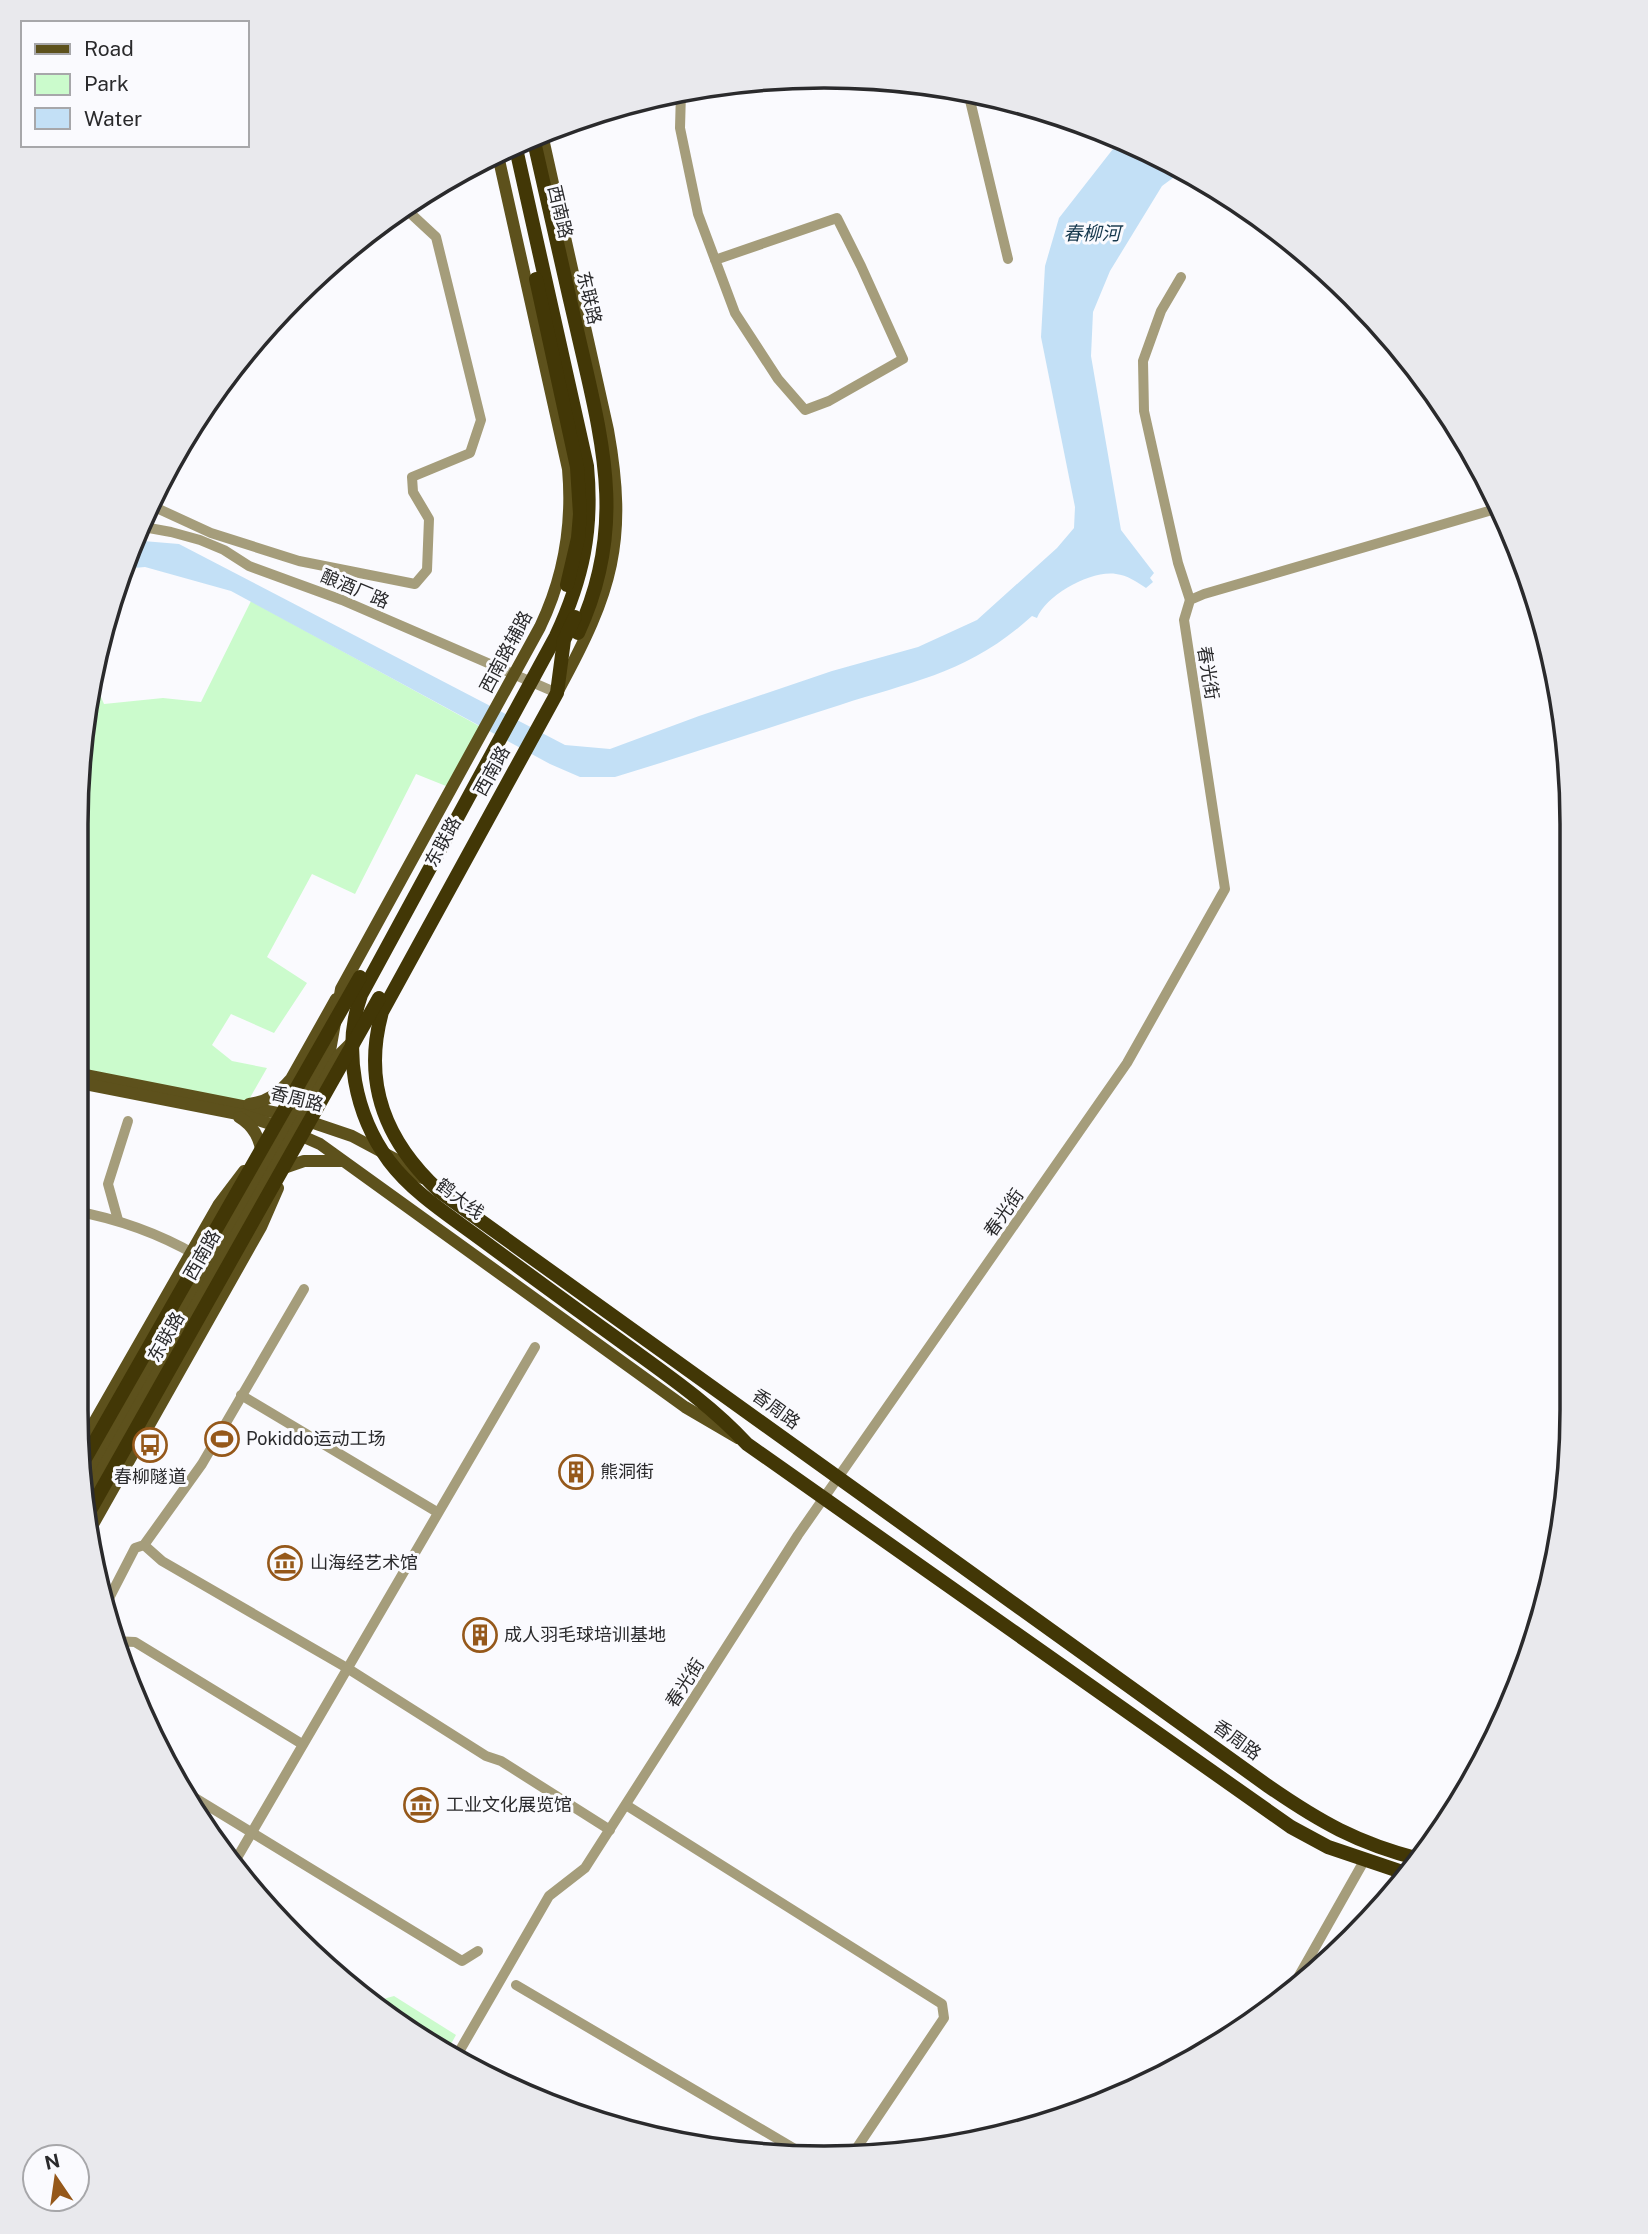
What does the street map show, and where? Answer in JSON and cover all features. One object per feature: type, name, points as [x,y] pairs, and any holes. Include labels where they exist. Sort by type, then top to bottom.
[{"type":"highway","name":"东联路","points":[[95,1514],[292,1136],[573,644],[594,594],[601,568],[608,515],[605,464],[535,147]]},
{"type":"highway","name":"西南路","points":[[382,1012],[557,693],[564,640],[585,591],[592,566],[598,527],[598,488],[591,434],[526,151]]},
{"type":"highway","name":"西南路","points":[[418,888],[567,612],[583,565],[588,539],[590,514],[587,466],[517,155]]},
{"type":"highway","name":"东联路","points":[[89,1452],[322,1047],[559,608],[573,564],[580,514],[577,467],[508,159]]},
{"type":"highway","points":[[537,331],[566,369]]},
{"type":"highway","name":"鹤大线","points":[[418,888],[356,1009],[352,1042],[356,1082],[361,1105],[380,1148],[404,1178],[544,1286],[694,1394],[747,1444]]},
{"type":"highway","points":[[341,989],[382,1012]]},
{"type":"highway","name":"鹤大线","points":[[382,1012],[374,1062],[385,1117],[404,1154],[418,1172],[439,1191]]},
{"type":"highway","name":"香周路","points":[[439,1191],[1302,1809],[1358,1840],[1409,1856]]},
{"type":"highway","name":"香周路","points":[[747,1444],[1273,1815],[1328,1847],[1398,1871]]},
{"type":"main road","points":[[544,143],[608,430],[618,514],[616,543],[603,598],[581,649],[557,693]]},
{"type":"main road","name":"西南路辅路","points":[[298,1117],[334,1054],[341,989],[505,692],[550,605],[563,561],[570,513],[568,470],[500,162]]},
{"type":"main road","points":[[341,989],[283,1088],[266,1100],[236,1109],[259,1139],[265,1174],[304,1160],[347,1161]]},
{"type":"main road","name":"西南路","points":[[334,1054],[382,1012]]},
{"type":"main road","name":"香周路","points":[[88,1076],[236,1109],[292,1136],[320,1144],[685,1407],[747,1444]]},
{"type":"main road","name":"香周路","points":[[88,1085],[298,1117],[374,1146],[439,1191]]},
{"type":"main road","name":"西南路","points":[[90,1471],[209,1262],[292,1136],[298,1117]]},
{"type":"main road","points":[[88,1433],[219,1205],[272,1134]]},
{"type":"main road","name":"西南路","points":[[92,1487],[265,1174]]},
{"type":"street","points":[[681,102],[680,128],[698,214],[715,260],[735,313],[778,379],[805,410],[829,401],[903,359],[862,266],[837,218],[715,260]]},
{"type":"street","points":[[971,103],[1008,259]]},
{"type":"street","points":[[158,509],[211,533],[299,561],[415,584],[427,570],[429,519],[413,492],[412,477],[470,453],[481,420],[436,237],[412,214]]},
{"type":"street","points":[[1181,276],[1161,311],[1143,361],[1147,423],[1178,563],[1189,600],[1490,511]]},
{"type":"street","name":"酿酒厂路","points":[[150,528],[200,540],[224,550],[249,566],[330,595],[557,693]]},
{"type":"street","name":"春光街","points":[[460,2050],[549,1896],[585,1868],[824,1498],[1127,1063],[1225,889],[1184,620],[1189,600]]},
{"type":"street","points":[[118,1220],[108,1184],[128,1121]]},
{"type":"street","points":[[88,1213],[118,1220],[173,1242],[209,1262]]},
{"type":"street","points":[[111,1594],[135,1548],[144,1545],[202,1464],[304,1289]]},
{"type":"street","points":[[238,1855],[535,1347]]},
{"type":"street","points":[[241,1395],[437,1513]]},
{"type":"street","points":[[144,1545],[162,1561],[347,1668],[486,1756],[501,1760],[610,1830]]},
{"type":"street","points":[[125,1642],[135,1642],[302,1744]]},
{"type":"street","points":[[201,1802],[461,1961],[478,1951]]},
{"type":"street","points":[[626,1805],[942,2004],[944,2018],[859,2145]]},
{"type":"street","points":[[1302,1970],[1364,1861]]},
{"type":"street","points":[[516,1985],[789,2145]]},
{"type":"green space","points":[[251,601],[481,727],[446,786],[416,774],[355,894],[312,874],[267,957],[307,983],[274,1033],[231,1014],[212,1045],[232,1061],[267,1068],[247,1103],[88,1071],[89,776],[100,694],[104,704],[163,698],[201,702]]},
{"type":"green space","points":[[394,1996],[456,2035],[451,2045],[415,2022],[383,1999]]},
{"type":"water","name":"春柳河","points":[[1114,148],[1175,177],[1162,186],[1110,271],[1093,312],[1091,356],[1121,530],[1154,573],[1150,578],[1153,582],[1146,588],[1132,579],[1106,574],[1082,580],[1059,593],[1042,609],[1037,618],[1032,616],[987,650],[918,681],[615,777],[580,777],[550,764],[231,591],[145,567],[134,568],[144,541],[179,544],[565,745],[610,749],[832,671],[918,647],[977,620],[1057,548],[1074,528],[1075,507],[1041,337],[1045,266],[1059,218]]},
{"type":"place","name":"Pokiddo运动工场","points":[[222,1439]]},
{"type":"place","name":"春柳隧道","points":[[150,1445]]},
{"type":"place","name":"熊洞街","points":[[576,1472]]},
{"type":"place","name":"山海经艺术馆","points":[[285,1563]]},
{"type":"place","name":"成人羽毛球培训基地","points":[[480,1635]]},
{"type":"place","name":"工业文化展览馆","points":[[421,1805]]}]
